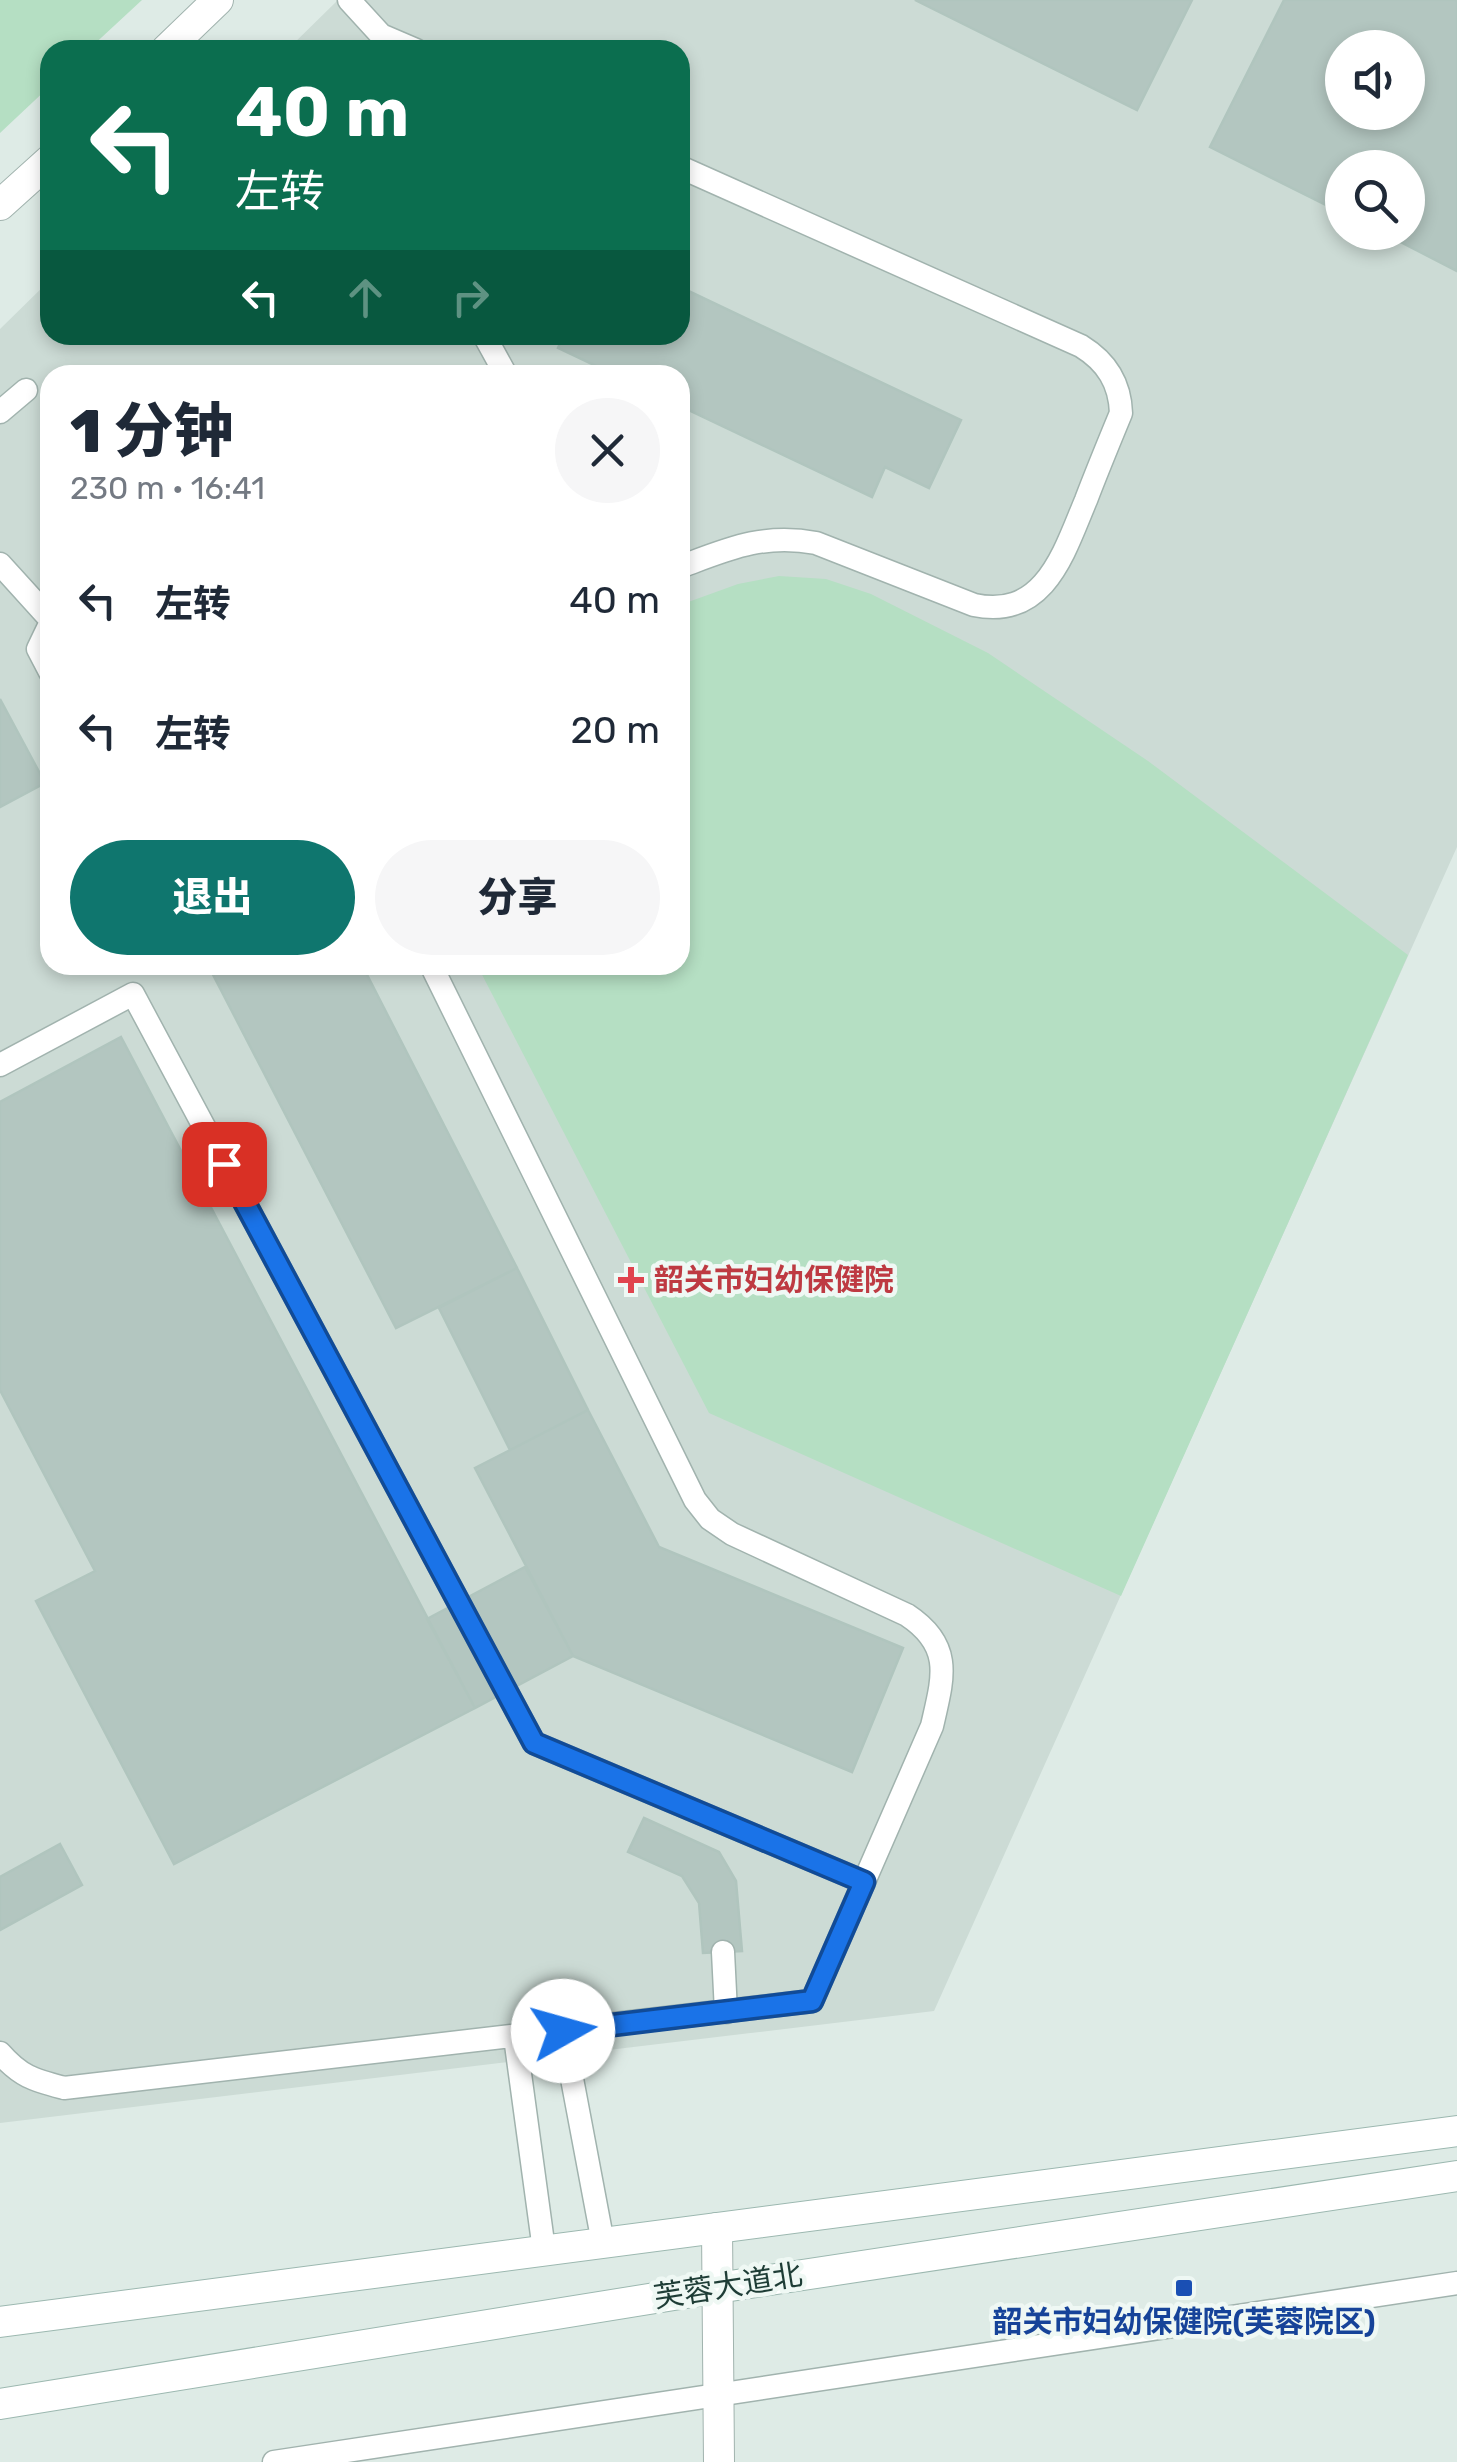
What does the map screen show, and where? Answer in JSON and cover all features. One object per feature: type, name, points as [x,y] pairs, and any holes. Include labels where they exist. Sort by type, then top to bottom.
[{"type":"main road","points":[[176,40],[218,0]]},
{"type":"main road","points":[[0,205],[40,169]]},
{"type":"main road","name":"芙蓉大道北","points":[[0,2322],[1457,2131]]},
{"type":"main road","name":"芙蓉大道北","points":[[0,2404],[717,2288],[1457,2176]]},
{"type":"main road","points":[[717,2228],[718,2462]]},
{"type":"lane","points":[[349,0],[376,40]]},
{"type":"lane","points":[[690,171],[1081,346],[1107,366],[1120,397],[1121,414],[1060,561],[1034,592],[1003,608],[974,605],[797,539],[776,538],[737,545],[690,564]]},
{"type":"lane","points":[[0,412],[26,390]]},
{"type":"lane","points":[[0,564],[40,610]]},
{"type":"lane","points":[[0,2053],[32,2080],[64,2088],[812,2001],[932,1726],[943,1672],[938,1647],[922,1625],[732,1534],[710,1519],[695,1500],[436,975]]},
{"type":"lane","points":[[0,1064],[133,994],[534,1743],[864,1882]]},
{"type":"lane","points":[[723,1952],[726,2012]]},
{"type":"lane","points":[[563,2031],[603,2243]]},
{"type":"lane","points":[[515,2037],[544,2250]]},
{"type":"lane","points":[[274,2462],[1457,2283]]},
{"type":"shaded area","name":"韶关市妇幼保健院","points":[[338,0],[1457,0],[1457,847],[934,2011],[0,2123],[0,329],[40,290],[40,345],[690,345],[690,40],[297,40]]},
{"type":"green space","points":[[0,0],[142,0],[99,40],[40,40],[40,95],[0,133]]},
{"type":"green space","points":[[779,576],[826,579],[871,594],[988,653],[1148,761],[1408,955],[1121,1596],[709,1413],[482,975],[690,975],[690,601],[738,584]]},
{"type":"building","points":[[915,0],[1192,0],[1137,110]]},
{"type":"building","points":[[1284,0],[1457,0],[1457,271],[1416,250],[1425,250],[1425,150],[1325,150],[1325,204],[1210,147]]},
{"type":"building","points":[[690,292],[961,420],[929,488],[885,467],[872,497],[690,411],[690,365],[594,365],[558,348],[690,345]]},
{"type":"building","points":[[0,699],[40,774],[40,786],[0,807]]},
{"type":"building","points":[[213,975],[367,975],[517,1268],[396,1328]]},
{"type":"building","points":[[121,1037],[475,1708],[174,1864],[36,1601],[95,1571],[0,1390],[0,1102]]},
{"type":"building","points":[[517,1268],[588,1410],[510,1450],[439,1308]]},
{"type":"building","points":[[588,1410],[659,1547],[903,1648],[852,1772],[573,1656],[475,1468]]},
{"type":"building","points":[[525,1567],[573,1656],[475,1708],[427,1619]]},
{"type":"building","points":[[644,1818],[719,1852],[736,1881],[742,1951],[703,1953],[699,1903],[682,1876],[628,1852]]},
{"type":"building","points":[[60,1844],[82,1885],[0,1930],[0,1877]]},
{"type":"place","name":"韶关市妇幼保健院","points":[[631,1280]]},
{"type":"place","name":"韶关市妇幼保健院(芙蓉院区)","points":[[1184,2288]]},
{"type":"route","points":[[224,1164],[534,1743],[864,1882],[812,2001],[563,2031]]}]
